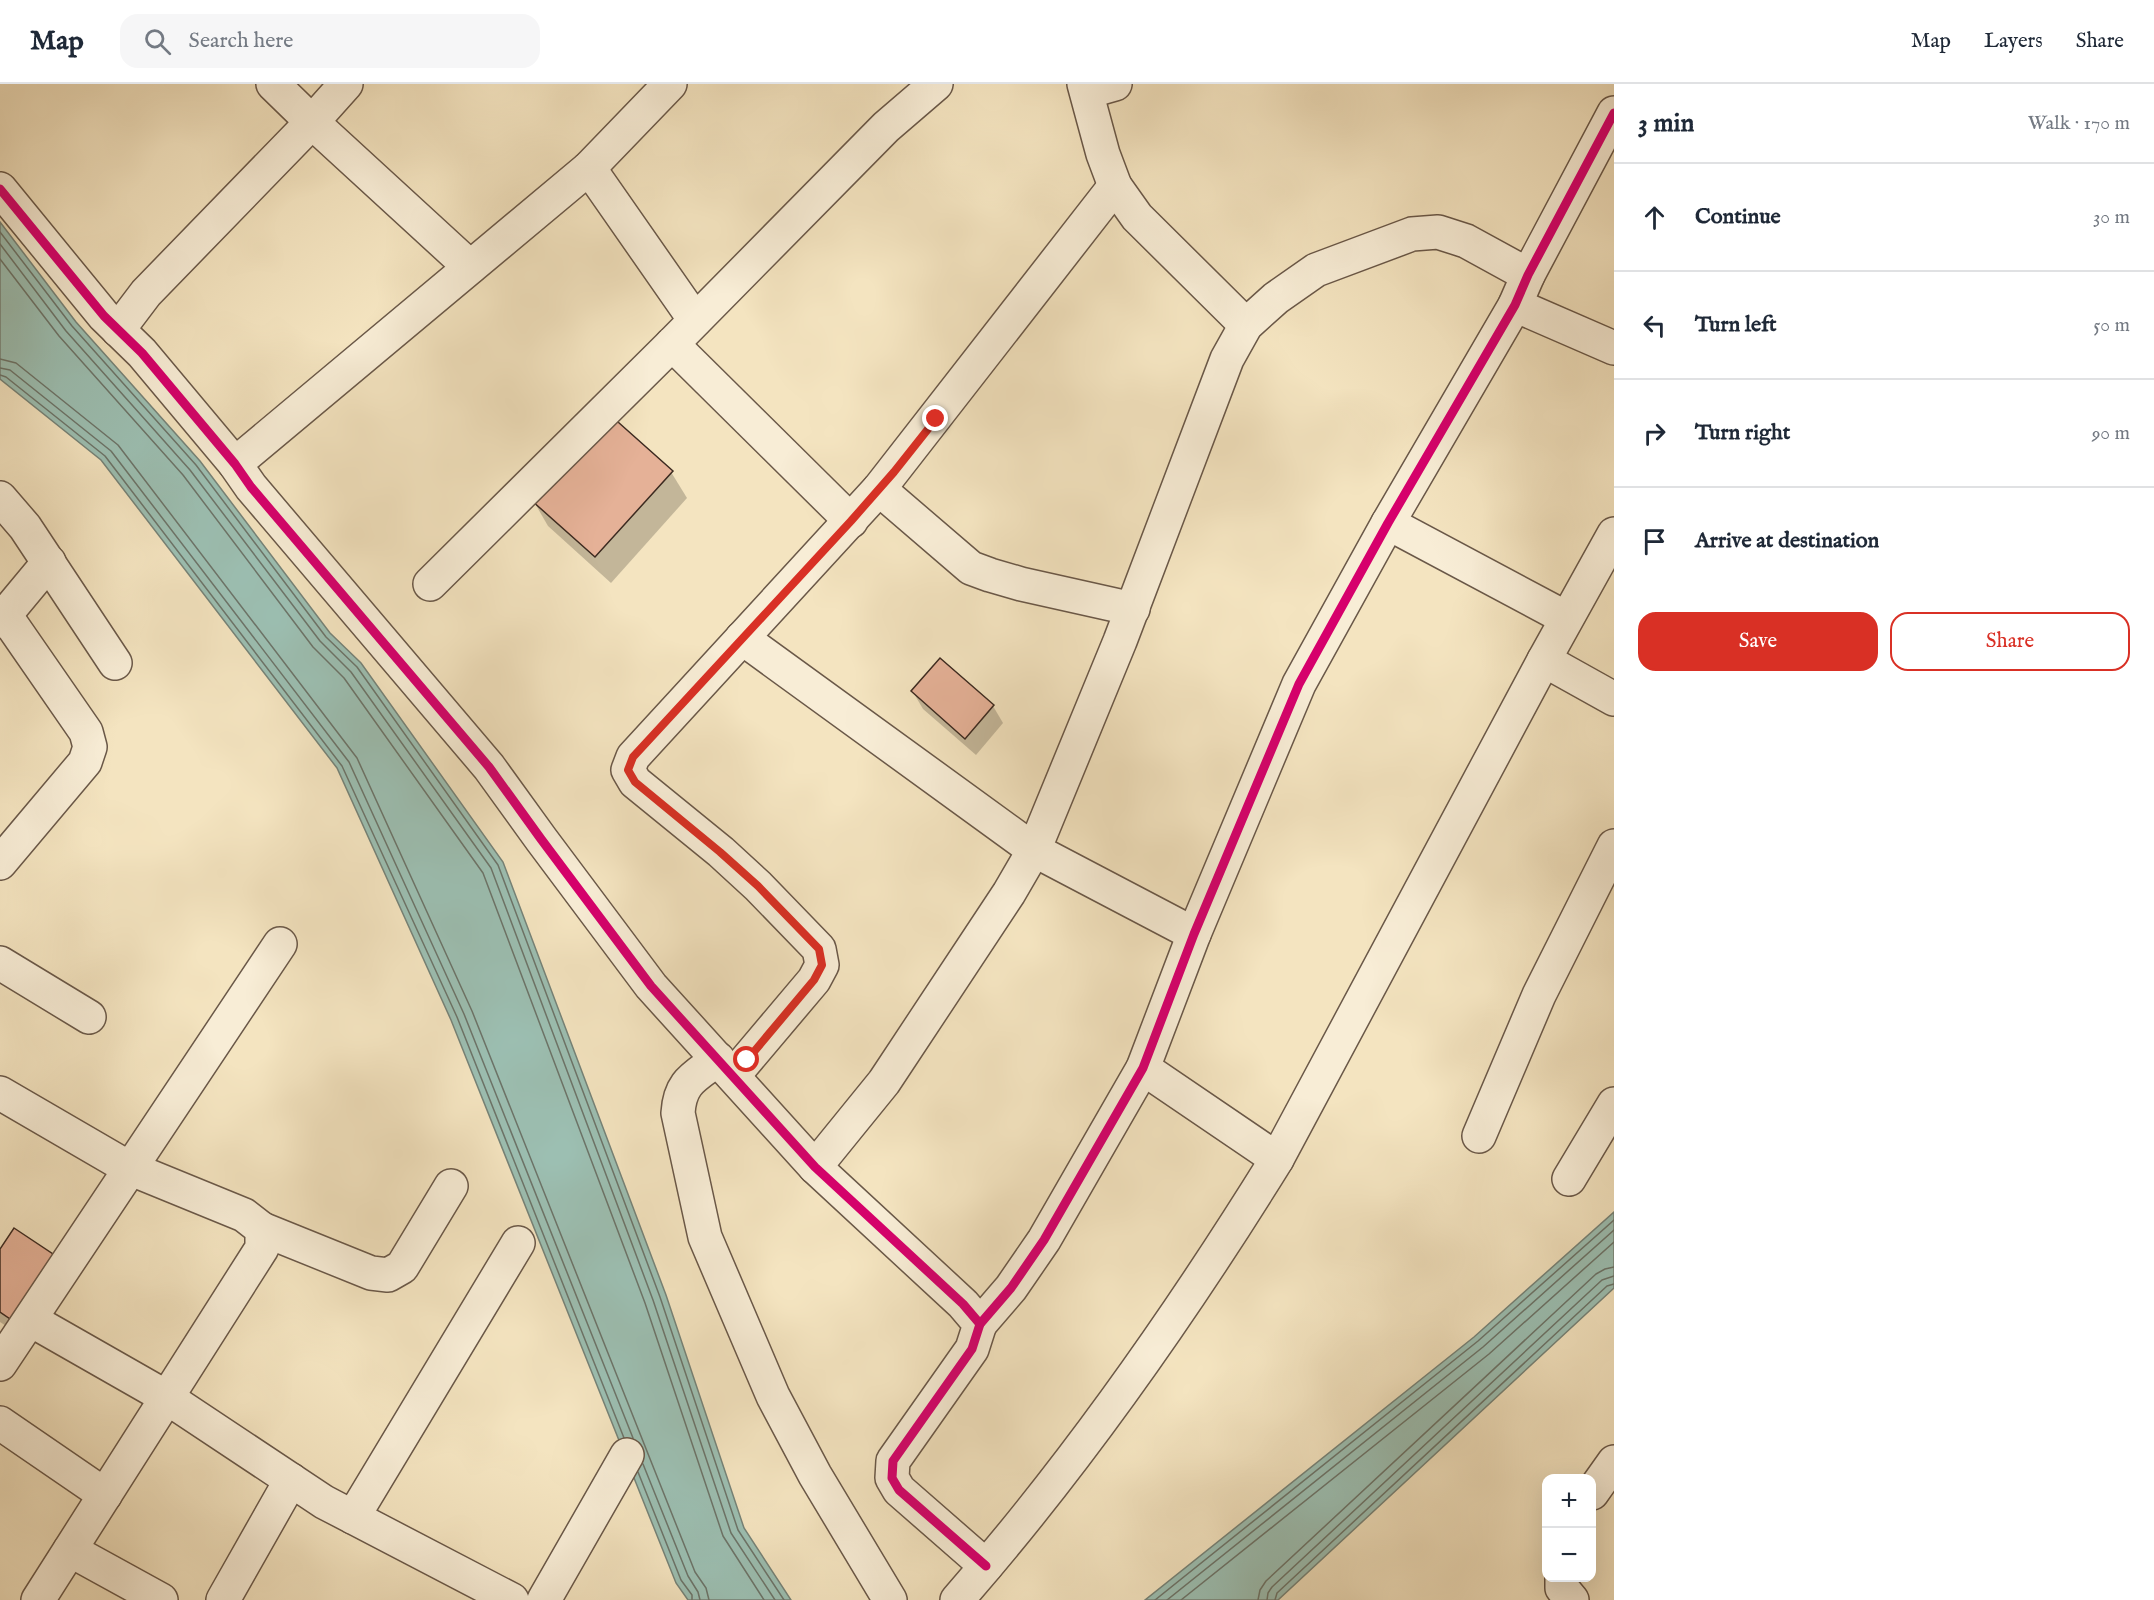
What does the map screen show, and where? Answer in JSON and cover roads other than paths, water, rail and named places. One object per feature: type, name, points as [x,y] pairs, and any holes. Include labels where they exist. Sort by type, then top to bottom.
[{"type":"street","points":[[273,84],[470,267]]},
{"type":"street","points":[[118,330],[146,293],[346,84]]},
{"type":"street","points":[[235,464],[589,168],[670,84]]},
{"type":"street","points":[[430,584],[886,127],[936,84]]},
{"type":"street","points":[[1095,87],[1103,154],[1115,186],[1137,217],[1246,325]]},
{"type":"street","points":[[986,1566],[898,1490],[892,1478],[893,1461],[972,1348],[980,1324],[1011,1288],[1044,1240],[1143,1068],[1194,934],[1299,684],[1388,523],[1515,305],[1528,275],[1614,113]]},
{"type":"street","points":[[589,168],[694,320]]},
{"type":"street","points":[[890,1600],[815,1475],[773,1396],[705,1237],[678,1113],[680,1095],[687,1084],[725,1067],[814,980],[822,965],[819,949],[758,886],[635,782],[628,770],[633,757],[879,489],[1115,186]]},
{"type":"street","points":[[0,189],[83,291],[142,353],[489,767],[651,986],[815,1167],[963,1304],[980,1324]]},
{"type":"street","points":[[815,1167],[884,1082],[1009,893],[1034,850],[1133,609],[1227,359],[1246,325],[1276,298],[1316,270],[1412,234],[1438,232],[1466,241],[1528,275]]},
{"type":"street","points":[[1515,305],[1614,348]]},
{"type":"street","points":[[672,344],[851,521]]},
{"type":"street","points":[[879,489],[971,568],[1021,584],[1133,609]]},
{"type":"street","points":[[0,498],[25,527],[116,663]]},
{"type":"street","points":[[1388,523],[1566,618]]},
{"type":"street","points":[[957,1600],[1113,1406],[1236,1225],[1277,1159],[1566,618],[1614,534]]},
{"type":"street","points":[[0,863],[85,762],[90,747],[86,732],[2,618],[49,562]]},
{"type":"street","points":[[742,638],[1034,850],[1194,934]]},
{"type":"street","points":[[1544,660],[1614,699]]},
{"type":"street","points":[[1479,1137],[1539,995],[1614,846]]},
{"type":"street","points":[[4,1350],[31,1320],[129,1168],[280,944]]},
{"type":"street","points":[[0,963],[89,1017]]},
{"type":"street","points":[[1143,1068],[1277,1159]]},
{"type":"street","points":[[0,1093],[129,1168],[244,1215],[262,1229],[371,1273],[388,1275],[402,1267],[451,1185]]},
{"type":"street","points":[[1569,1179],[1614,1104]]},
{"type":"street","points":[[38,1600],[262,1248],[262,1229]]},
{"type":"street","points":[[352,1518],[518,1243]]},
{"type":"street","points":[[31,1320],[166,1397],[324,1502],[512,1600]]},
{"type":"street","points":[[0,1423],[105,1495]]},
{"type":"street","points":[[544,1600],[627,1455]]},
{"type":"street","points":[[1596,1487],[1614,1462]]},
{"type":"street","points":[[223,1600],[291,1480]]},
{"type":"street","points":[[70,1550],[160,1600]]},
{"type":"street","points":[[1562,1582],[1562,1588],[1572,1600]]},
{"type":"water","points":[[0,222],[76,322],[200,461],[330,633],[361,663],[503,862],[666,1295],[744,1528],[791,1600],[688,1600],[676,1583],[451,1020],[337,768],[101,460],[0,379]]},
{"type":"water","points":[[1614,1212],[1614,1288],[1278,1600],[1145,1600],[1474,1337]]}]
